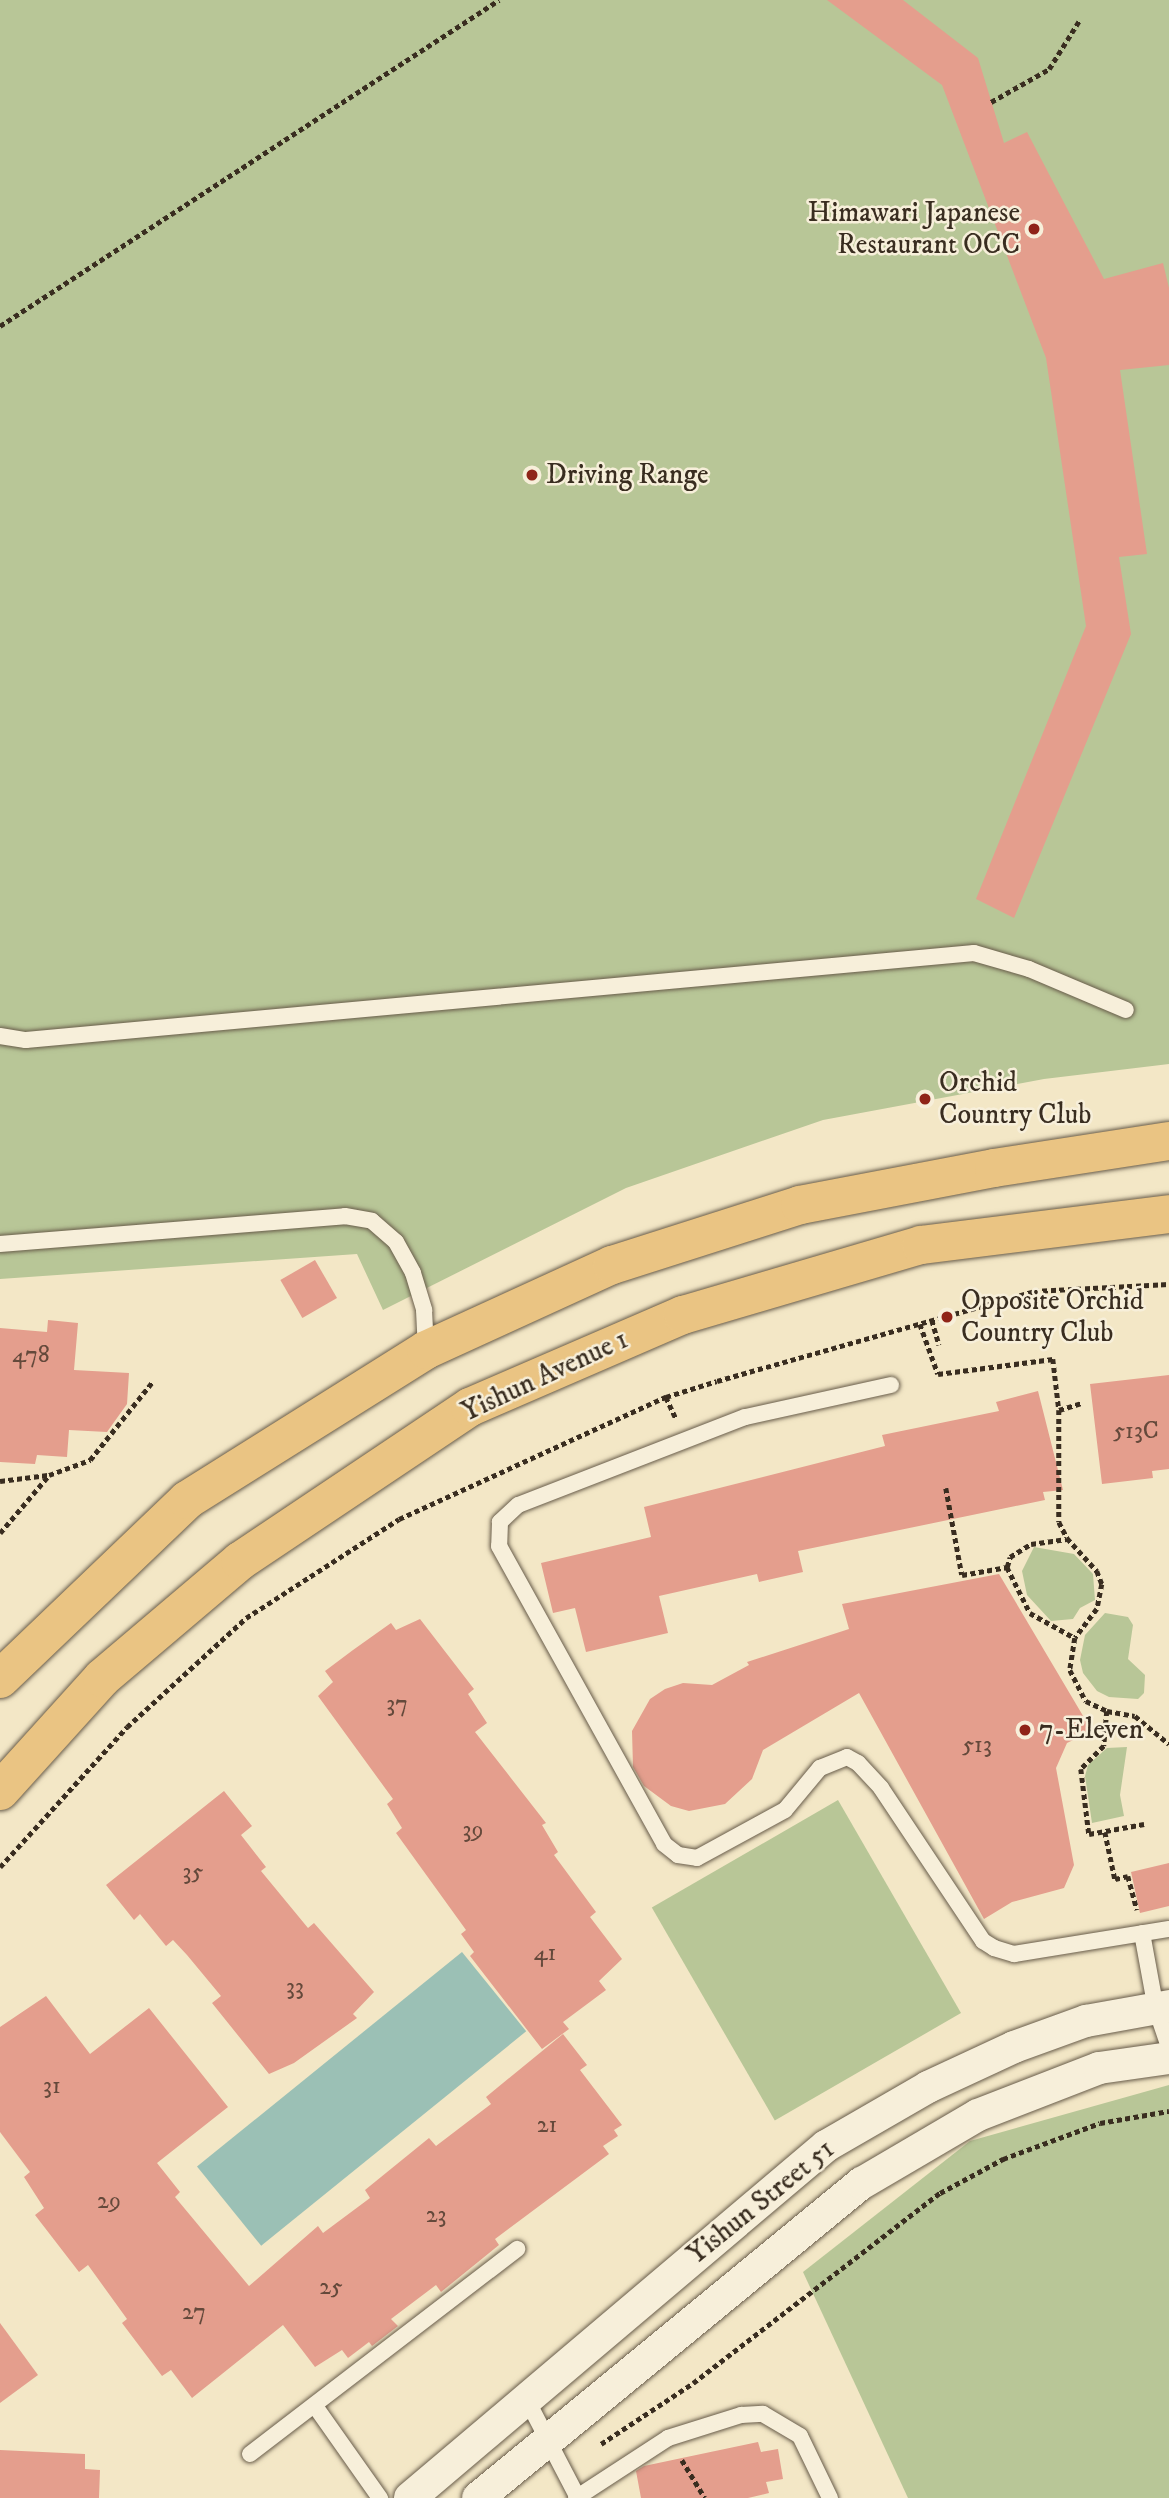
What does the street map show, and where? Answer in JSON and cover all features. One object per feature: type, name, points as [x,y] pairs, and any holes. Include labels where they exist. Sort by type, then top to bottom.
[{"type":"main road","points":[[0,1679],[187,1500],[426,1350],[612,1265],[800,1205],[1169,1140]]},
{"type":"main road","name":"Yishun Avenue 1","points":[[0,1791],[102,1678],[240,1561],[470,1407],[683,1315],[921,1245],[1169,1214]]},
{"type":"street","name":"Yishun Street 51","points":[[411,2498],[826,2146],[928,2087],[1014,2047],[1086,2021],[1163,2007]]},
{"type":"street","name":"Yishun Street 51","points":[[478,2498],[677,2330],[862,2183],[978,2115],[1099,2068],[1169,2058]]},
{"type":"lane","points":[[0,1036],[26,1040],[974,953],[1029,969],[1126,1010]]},
{"type":"lane","points":[[0,1244],[345,1216],[373,1221],[396,1242],[413,1273],[424,1310],[426,1350]]},
{"type":"lane","points":[[891,1385],[745,1417],[518,1505],[500,1522],[499,1546],[664,1844],[678,1855],[697,1858],[785,1810],[820,1768],[847,1758],[858,1763],[881,1788],[983,1941],[994,1948],[1014,1954],[1169,1929]]},
{"type":"lane","points":[[1142,1933],[1163,2007],[1169,2047]]},
{"type":"lane","points":[[250,2454],[517,2249]]},
{"type":"lane","points":[[527,2400],[551,2439],[577,2497],[668,2438],[741,2416],[762,2414],[800,2436],[830,2498]]},
{"type":"lane","points":[[315,2406],[380,2498]]},
{"type":"path","points":[[0,326],[499,0]]},
{"type":"path","points":[[992,102],[1049,69],[1079,21]]},
{"type":"path","points":[[932,1320],[939,1345]]},
{"type":"path","points":[[920,1324],[938,1374],[1052,1359],[1059,1410],[1056,1508],[1067,1538],[1089,1560],[1102,1584],[1097,1609],[1076,1638],[1069,1655],[1074,1682],[1086,1701],[1107,1711],[1135,1716],[1169,1744]]},
{"type":"path","points":[[0,1481],[49,1475],[90,1460],[153,1381]]},
{"type":"path","points":[[666,1397],[676,1418]]},
{"type":"path","points":[[1059,1410],[1083,1403]]},
{"type":"path","points":[[0,1533],[49,1475]]},
{"type":"path","points":[[946,1488],[962,1575],[1007,1567]]},
{"type":"path","points":[[1067,1538],[1031,1544],[1010,1557],[1007,1567],[1030,1613],[1040,1622],[1076,1638]]},
{"type":"path","points":[[1107,1711],[1104,1746],[1081,1769],[1089,1834],[1144,1824]]},
{"type":"path","points":[[1105,1832],[1115,1879],[1128,1876],[1142,1933]]},
{"type":"path","points":[[565,2468],[693,2383],[940,2193],[1003,2159],[1100,2123],[1169,2111]]},
{"type":"path","points":[[668,2438],[705,2498]]},
{"type":"green space","name":"Driving Range","points":[[0,0],[1169,0],[1169,1064],[1044,1079],[823,1120],[626,1188],[383,1310],[357,1254],[0,1279]]},
{"type":"green space","points":[[1034,1547],[1074,1554],[1093,1574],[1095,1600],[1080,1608],[1073,1619],[1051,1621],[1027,1595],[1022,1571]]},
{"type":"green space","points":[[1105,1613],[1128,1617],[1133,1625],[1128,1659],[1145,1675],[1144,1693],[1138,1699],[1109,1697],[1097,1691],[1083,1673],[1080,1660],[1085,1635]]},
{"type":"green space","points":[[1127,1747],[1120,1795],[1124,1816],[1092,1823],[1085,1776],[1088,1765],[1107,1748]]},
{"type":"green space","points":[[838,1800],[961,2013],[775,2121],[652,1908]]},
{"type":"green space","points":[[1169,2085],[1169,2498],[908,2498],[803,2272],[970,2141]]},
{"type":"water","points":[[462,1952],[526,2031],[261,2246],[197,2167]]},
{"type":"building","points":[[827,0],[903,0],[978,58],[1004,143],[1027,132],[1104,279],[1163,263],[1169,288],[1169,365],[1120,370],[1147,554],[1119,557],[1131,634],[1014,918],[976,899],[1086,626],[1046,358],[942,85]]},
{"type":"building","points":[[315,1260],[337,1298],[302,1318],[280,1280]]},
{"type":"building","points":[[48,1320],[78,1323],[74,1370],[129,1373],[127,1404],[107,1432],[69,1430],[67,1457],[37,1455],[35,1464],[0,1462],[0,1328],[47,1332]]},
{"type":"building","points":[[1169,1375],[1169,1469],[1152,1471],[1153,1478],[1102,1484],[1090,1384]]},
{"type":"building","points":[[1038,1391],[1063,1490],[1043,1492],[1045,1500],[798,1551],[803,1572],[759,1582],[757,1574],[659,1596],[668,1633],[586,1652],[575,1608],[553,1613],[541,1563],[651,1537],[644,1507],[885,1446],[882,1435],[999,1411],[996,1402]]},
{"type":"building","points":[[999,1574],[1092,1731],[1067,1743],[1056,1768],[1074,1865],[1064,1888],[1012,1902],[984,1919],[859,1693],[763,1750],[752,1779],[725,1804],[689,1811],[671,1806],[644,1786],[633,1767],[632,1731],[650,1699],[665,1689],[683,1683],[712,1685],[749,1665],[747,1662],[849,1629],[842,1604]]},
{"type":"building","points":[[420,1619],[474,1689],[468,1694],[487,1723],[475,1732],[546,1823],[542,1825],[558,1852],[554,1855],[596,1912],[590,1917],[622,1959],[599,1981],[606,1990],[563,2022],[569,2029],[542,2049],[470,1956],[474,1952],[461,1934],[466,1930],[396,1833],[402,1828],[387,1804],[393,1799],[318,1696],[333,1682],[325,1671],[391,1623],[396,1630]]},
{"type":"building","points":[[224,1791],[252,1826],[241,1835],[266,1867],[261,1871],[308,1928],[314,1923],[374,1992],[353,2014],[357,2018],[294,2063],[269,2074],[212,2003],[221,1996],[187,1955],[173,1940],[166,1946],[140,1914],[134,1920],[106,1885]]},
{"type":"building","points":[[1169,1863],[1169,1906],[1140,1913],[1131,1872]]},
{"type":"building","points":[[46,1996],[90,2054],[149,2008],[228,2107],[157,2163],[180,2192],[175,2197],[249,2286],[318,2226],[323,2233],[370,2198],[365,2190],[429,2138],[436,2146],[491,2104],[486,2097],[563,2034],[587,2065],[580,2070],[622,2125],[614,2130],[618,2136],[603,2146],[609,2154],[495,2239],[499,2245],[441,2292],[436,2285],[391,2319],[398,2326],[372,2346],[369,2342],[348,2358],[342,2350],[315,2367],[283,2325],[192,2398],[171,2370],[162,2376],[122,2323],[127,2319],[88,2265],[79,2272],[35,2215],[44,2208],[24,2177],[30,2172],[0,2132],[0,2027]]},
{"type":"building","points":[[0,2323],[38,2375],[0,2403]]},
{"type":"building","points":[[758,2442],[761,2452],[778,2449],[783,2479],[766,2482],[769,2493],[748,2498],[641,2498],[636,2471],[644,2466]]},
{"type":"building","points":[[0,2450],[85,2454],[85,2469],[100,2470],[99,2498],[0,2498]]},
{"type":"place","name":"Himawari Japanese Restaurant OCC","points":[[1034,229]]},
{"type":"place","name":"Driving Range","points":[[532,475]]},
{"type":"place","name":"Orchid Country Club","points":[[925,1099]]},
{"type":"place","name":"Opposite Orchid Country Club","points":[[947,1317]]},
{"type":"place","name":"7-Eleven","points":[[1025,1730]]}]
